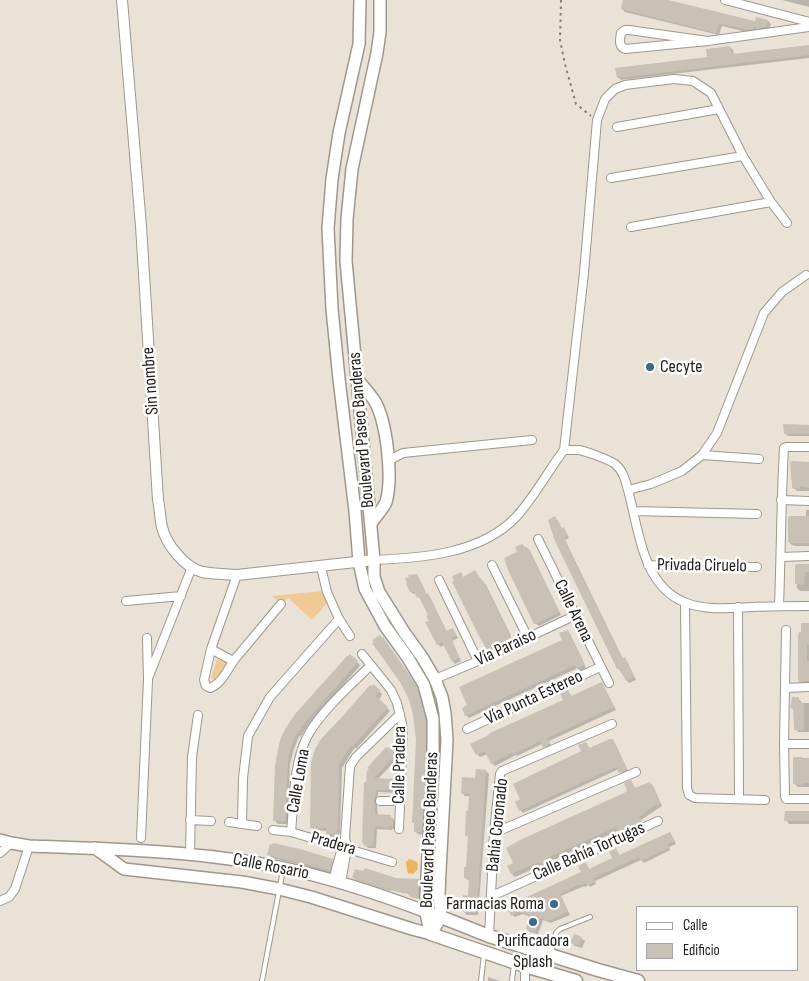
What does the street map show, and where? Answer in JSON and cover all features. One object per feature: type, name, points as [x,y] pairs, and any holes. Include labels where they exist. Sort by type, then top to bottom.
[{"type":"main road","name":"Boulevard Paseo Banderas","points":[[360,0],[359,44],[332,180],[328,228],[334,326],[355,510],[359,562],[365,589],[385,626],[408,658],[424,685],[433,718],[433,767],[426,884],[426,911],[431,934]]},
{"type":"main road","name":"Boulevard Paseo Banderas","points":[[380,0],[380,32],[377,53],[352,169],[347,219],[346,261],[371,524],[374,577],[378,592],[435,679],[442,697],[445,713],[447,740],[440,871],[441,917],[431,934]]},
{"type":"main road","points":[[357,379],[375,401],[384,427],[388,461],[389,482],[385,503],[371,524]]},
{"type":"main road","name":"Calle Rosario","points":[[5,842],[29,846],[95,848],[223,858],[284,868],[337,882],[441,917]]},
{"type":"main road","name":"Calle Rosario","points":[[95,848],[124,869],[242,882],[279,889],[431,934]]},
{"type":"main road","points":[[441,917],[489,936],[638,981]]},
{"type":"main road","points":[[431,934],[557,978],[576,981]]},
{"type":"street","name":"Sin nombre","points":[[122,0],[141,226],[158,500],[162,528],[177,555],[200,571],[218,574],[237,575],[374,560]]},
{"type":"street","points":[[725,0],[809,22]]},
{"type":"street","points":[[708,41],[625,30],[621,33],[620,44],[625,49],[708,41],[809,27]]},
{"type":"street","points":[[374,560],[422,557],[444,553],[479,542],[496,532],[516,516],[564,450],[584,273],[597,120],[605,98],[614,89],[625,85],[674,79],[693,81],[711,93],[743,156],[771,202],[787,223]]},
{"type":"street","points":[[617,126],[719,109]]},
{"type":"street","points":[[612,178],[743,156]]},
{"type":"street","points":[[631,227],[771,202]]},
{"type":"street","points":[[628,490],[650,484],[682,471],[702,455],[717,433],[764,313],[782,292],[806,275]]},
{"type":"street","points":[[388,461],[403,453],[532,440]]},
{"type":"street","points":[[386,445],[403,453]]},
{"type":"street","points":[[779,606],[781,500],[785,448],[809,447]]},
{"type":"street","points":[[564,450],[580,450],[614,463],[622,471],[648,565],[654,578],[669,594],[685,603],[699,607],[809,606]]},
{"type":"street","points":[[702,455],[759,459]]},
{"type":"street","points":[[781,500],[809,500]]},
{"type":"street","points":[[633,510],[757,514]]},
{"type":"street","name":"Calle Arena","points":[[538,539],[609,683]]},
{"type":"street","points":[[781,556],[809,556]]},
{"type":"street","points":[[492,565],[528,638]]},
{"type":"street","name":"Privada Ciruelo","points":[[648,565],[757,567]]},
{"type":"street","points":[[148,680],[192,567]]},
{"type":"street","points":[[321,567],[327,592],[339,619],[350,636]]},
{"type":"street","points":[[237,575],[211,649],[204,680],[206,686],[210,688],[214,686],[281,604]]},
{"type":"street","points":[[439,580],[478,661]]},
{"type":"street","points":[[126,601],[181,596]]},
{"type":"street","points":[[685,603],[687,788],[689,795],[695,798],[765,800]]},
{"type":"street","points":[[738,607],[739,799]]},
{"type":"street","name":"Vía Paraiso","points":[[435,679],[576,615]]},
{"type":"street","points":[[242,824],[243,778],[248,736],[270,697],[339,619]]},
{"type":"street","points":[[786,630],[785,798],[809,798]]},
{"type":"street","points":[[141,838],[148,680],[147,638]]},
{"type":"street","points":[[211,649],[233,661]]},
{"type":"street","name":"Calle Pradera","points":[[362,654],[391,690],[397,703],[403,728],[399,829]]},
{"type":"street","name":"Calle Loma","points":[[291,832],[297,773],[307,738],[327,710],[371,665]]},
{"type":"street","name":"Vía Punta Estereo","points":[[467,729],[600,667]]},
{"type":"street","points":[[785,688],[809,687]]},
{"type":"street","points":[[337,882],[344,848],[350,766],[356,757],[400,714]]},
{"type":"street","points":[[190,855],[192,757],[198,715]]},
{"type":"street","name":"Bahía Coronado","points":[[489,936],[494,833],[501,772],[612,724]]},
{"type":"street","points":[[784,744],[809,744]]},
{"type":"street","points":[[494,833],[636,772]]},
{"type":"street","points":[[380,801],[400,801]]},
{"type":"street","points":[[190,820],[211,821]]},
{"type":"street","name":"Calle Bahía Tortugas","points":[[492,896],[658,821]]},
{"type":"street","points":[[229,822],[257,826]]},
{"type":"street","name":"Pradera","points":[[274,830],[291,832],[392,862]]},
{"type":"street","points":[[0,853],[5,842]]},
{"type":"street","points":[[0,901],[9,897],[15,889],[29,846]]},
{"type":"street","points":[[520,964],[525,981]]},
{"type":"lane","points":[[262,981],[284,868]]},
{"type":"lane","points":[[550,955],[556,933],[560,929],[590,917]]},
{"type":"lane","points":[[481,981],[484,952]]},
{"type":"lane","points":[[512,981],[520,964]]},
{"type":"path","points":[[561,0],[560,40],[576,104],[597,120]]},
{"type":"shaded area","points":[[323,591],[327,603],[312,620],[288,598],[281,604],[272,596]]},
{"type":"shaded area","points":[[217,659],[227,663],[216,680],[211,678]]},
{"type":"shaded area","points":[[409,859],[417,862],[418,869],[413,874],[408,873],[407,870],[406,862]]},
{"type":"building","points":[[623,0],[668,0],[755,21],[756,17],[768,20],[766,27],[754,27],[754,23],[753,29],[747,30],[719,23],[716,33],[621,9]]},
{"type":"building","points":[[809,45],[809,55],[617,78],[615,68],[707,57],[706,49],[730,46],[732,54]]},
{"type":"building","points":[[783,424],[809,425],[809,434],[784,434]]},
{"type":"building","points":[[790,462],[809,462],[809,488],[800,486],[801,489],[793,489]]},
{"type":"building","points":[[555,516],[561,528],[564,527],[567,535],[565,536],[565,542],[622,658],[625,657],[634,677],[626,681],[620,669],[617,669],[553,537],[548,520]]},
{"type":"building","points":[[809,516],[809,543],[788,542],[788,517]]},
{"type":"building","points":[[522,544],[527,547],[559,611],[535,624],[504,558],[517,552],[515,547]]},
{"type":"building","points":[[796,564],[809,564],[809,572],[805,572],[804,585],[795,584]]},
{"type":"building","points":[[475,570],[483,581],[510,638],[487,650],[452,582],[454,581],[453,576],[461,572],[463,577]]},
{"type":"building","points":[[417,574],[446,631],[453,628],[456,635],[451,638],[459,657],[452,662],[442,642],[437,645],[425,622],[429,621],[426,616],[428,615],[419,597],[417,598],[414,591],[410,592],[406,584],[405,578],[409,577],[408,575]]},
{"type":"building","points":[[801,623],[809,623],[807,661],[809,661],[809,681],[799,682],[798,636],[799,632],[801,632]]},
{"type":"building","points":[[568,630],[584,665],[576,668],[575,665],[465,716],[462,708],[467,705],[459,687],[562,640],[559,633]]},
{"type":"building","points":[[380,635],[417,688],[426,720],[426,767],[422,832],[414,832],[414,823],[412,823],[416,740],[413,714],[408,697],[400,682],[372,643],[374,642],[372,640]]},
{"type":"building","points":[[350,654],[358,661],[356,664],[296,734],[288,761],[285,821],[273,821],[275,766],[282,735],[296,713]]},
{"type":"building","points":[[602,682],[614,707],[547,738],[550,744],[543,748],[540,741],[513,754],[512,752],[491,764],[485,751],[476,755],[470,744],[563,700],[560,693],[568,690],[571,696]]},
{"type":"building","points":[[373,684],[380,690],[376,696],[388,707],[352,747],[351,745],[339,764],[338,830],[336,834],[326,834],[326,828],[310,828],[311,763],[315,749],[321,739]]},
{"type":"building","points":[[792,697],[799,697],[799,702],[804,703],[803,730],[794,730],[793,708],[790,708]]},
{"type":"building","points":[[613,739],[627,770],[619,773],[616,767],[519,811],[515,802],[520,799],[513,784],[581,751],[578,745],[586,742],[589,748]]},
{"type":"building","points":[[386,747],[389,747],[396,753],[374,778],[395,780],[395,790],[376,790],[374,801],[375,814],[391,815],[393,827],[375,826],[373,846],[364,846],[364,843],[362,843],[364,782],[366,782],[369,769],[367,768]]},
{"type":"building","points":[[794,757],[809,758],[809,783],[802,785],[793,784]]},
{"type":"building","points":[[476,769],[486,770],[476,913],[463,912],[463,895],[468,896],[469,878],[464,878],[464,867],[466,867],[468,836],[465,836],[466,811],[468,811],[469,794],[461,794],[462,777],[475,778]]},
{"type":"building","points":[[631,780],[635,788],[650,782],[660,803],[639,816],[642,822],[619,833],[616,827],[547,858],[549,864],[542,867],[539,862],[511,874],[507,866],[513,863],[506,848],[624,793],[627,791],[624,783]]},
{"type":"building","points":[[785,811],[809,811],[809,821],[784,821]]},
{"type":"building","points":[[670,832],[675,841],[667,844],[669,848],[641,861],[639,857],[593,878],[595,882],[587,885],[586,883],[580,884],[560,894],[568,912],[548,921],[540,918],[535,932],[526,929],[530,915],[519,912],[511,916],[507,906],[581,872],[578,866],[586,862],[589,869],[612,858],[609,852],[616,848],[619,855]]},
{"type":"building","points":[[273,843],[333,859],[330,871],[267,855],[270,844],[272,845]]},
{"type":"building","points":[[365,868],[396,878],[419,879],[418,898],[408,895],[409,893],[388,890],[352,878],[355,869],[363,871]]},
{"type":"building","points":[[574,934],[582,937],[579,946],[570,943]]},
{"type":"place","name":"Cecyte","points":[[650,367]]},
{"type":"place","name":"Farmacias Roma","points":[[554,904]]},
{"type":"place","name":"Purificadora Splash","points":[[533,922]]}]
